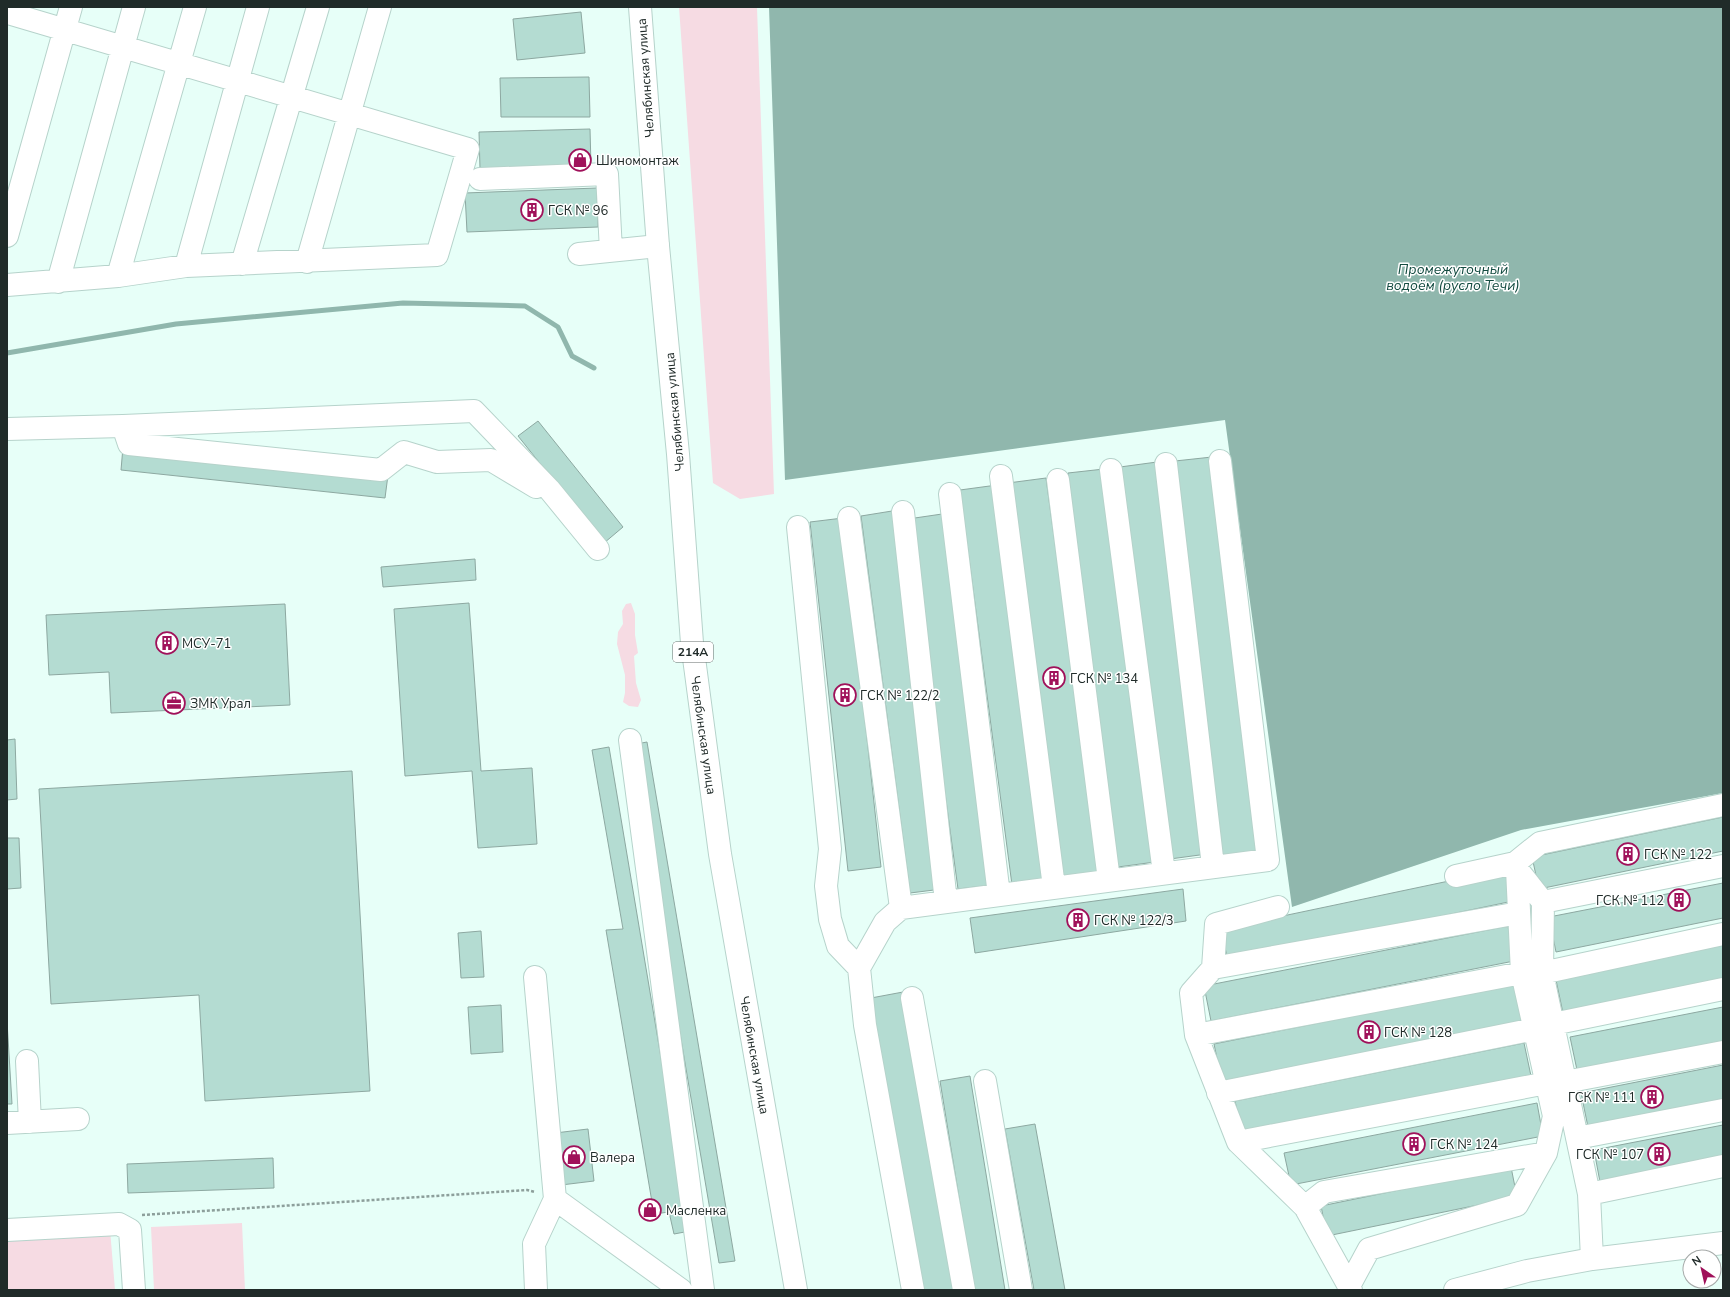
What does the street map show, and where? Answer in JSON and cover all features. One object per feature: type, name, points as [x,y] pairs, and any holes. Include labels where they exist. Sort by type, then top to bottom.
[{"type":"main road","points":[[7,236],[71,7]]},
{"type":"main road","points":[[58,282],[134,7]]},
{"type":"main road","points":[[118,276],[195,7]]},
{"type":"main road","points":[[186,266],[258,7]]},
{"type":"main road","points":[[242,264],[318,7]]},
{"type":"main road","points":[[307,262],[380,7]]},
{"type":"main road","name":"Челябинская улица","points":[[640,7],[658,246],[678,454],[694,659],[720,854],[796,1290]]},
{"type":"main road","points":[[7,285],[118,276],[186,266],[307,262],[437,255],[468,149],[9,13]]},
{"type":"main road","points":[[480,179],[607,174],[611,251]]},
{"type":"main road","points":[[580,254],[658,246]]},
{"type":"main road","points":[[7,429],[123,426],[474,411],[549,489],[598,549]]},
{"type":"main road","points":[[123,426],[129,444],[381,470],[404,452],[437,462],[491,460],[536,486],[549,489]]},
{"type":"main road","points":[[913,1290],[865,1025],[859,968],[885,922],[901,908],[1268,860],[1220,461]]},
{"type":"main road","points":[[1166,464],[1213,866]]},
{"type":"main road","points":[[1111,470],[1164,873]]},
{"type":"main road","points":[[1001,476],[1054,887]]},
{"type":"main road","points":[[1058,480],[1109,880]]},
{"type":"main road","points":[[950,494],[999,895]]},
{"type":"main road","points":[[903,512],[946,902]]},
{"type":"main road","points":[[849,518],[901,908]]},
{"type":"main road","points":[[798,527],[830,849],[826,886],[830,919],[838,946],[859,968]]},
{"type":"main road","points":[[630,740],[704,1290]]},
{"type":"main road","points":[[1456,876],[1516,866],[1540,843],[1723,805]]},
{"type":"main road","points":[[1516,866],[1543,902],[1532,973]]},
{"type":"main road","points":[[1516,866],[1519,912],[1556,1083],[1577,1138],[1588,1194],[1592,1259]]},
{"type":"main road","points":[[1543,902],[1723,866]]},
{"type":"main road","points":[[1278,906],[1216,924],[1213,968],[1191,993],[1196,1035],[1238,1142],[1306,1207],[1350,1288]]},
{"type":"main road","points":[[1213,968],[1519,912]]},
{"type":"main road","points":[[1196,1035],[1532,973],[1723,934]]},
{"type":"main road","points":[[535,977],[555,1200],[534,1244],[536,1290]]},
{"type":"main road","points":[[1218,1093],[1723,989]]},
{"type":"main road","points":[[912,998],[964,1290]]},
{"type":"main road","points":[[1238,1142],[1723,1052]]},
{"type":"main road","points":[[27,1061],[30,1122]]},
{"type":"main road","points":[[985,1081],[1021,1290]]},
{"type":"main road","points":[[1350,1288],[1369,1249],[1517,1205],[1546,1153],[1554,1116],[1556,1083]]},
{"type":"main road","points":[[1577,1138],[1723,1110]]},
{"type":"main road","points":[[7,1123],[78,1119]]},
{"type":"main road","points":[[1306,1207],[1324,1192],[1546,1153]]},
{"type":"main road","points":[[1588,1194],[1723,1166]]},
{"type":"main road","points":[[555,1200],[681,1290]]},
{"type":"main road","points":[[7,1230],[119,1224],[130,1230],[134,1290]]},
{"type":"main road","points":[[1455,1290],[1527,1271],[1592,1259],[1723,1242]]},
{"type":"path","points":[[141,1215],[528,1190],[555,1200]]},
{"type":"shaded area","points":[[679,7],[757,7],[774,494],[740,499],[713,483]]},
{"type":"shaded area","points":[[631,603],[635,614],[635,635],[638,653],[634,656],[636,683],[641,700],[638,707],[629,706],[623,702],[625,693],[625,675],[617,644],[618,632],[623,624],[622,611],[626,604]]},
{"type":"shaded area","points":[[242,1223],[245,1290],[154,1290],[151,1227]]},
{"type":"shaded area","points":[[110,1229],[115,1290],[7,1290],[7,1236]]},
{"type":"water","name":"Промежуточный водоём (русло Течи)","points":[[769,7],[1723,7],[1723,793],[1521,830],[1292,907],[1225,420],[785,480]]},
{"type":"building","points":[[581,12],[585,53],[517,60],[513,19]]},
{"type":"building","points":[[589,77],[590,117],[501,117],[500,78]]},
{"type":"building","name":"ГСК № 96","points":[[590,129],[591,166],[480,169],[479,132]]},
{"type":"building","name":"ГСК № 96","points":[[597,188],[598,227],[467,232],[465,193]]},
{"type":"building","points":[[538,421],[623,527],[604,543],[518,436]]},
{"type":"building","points":[[123,447],[388,475],[385,498],[121,470]]},
{"type":"building","points":[[1212,457],[1257,853],[1221,857],[1175,461]]},
{"type":"building","name":"ГСК № 134","points":[[1157,462],[1207,854],[1170,859],[1120,467]]},
{"type":"building","name":"ГСК № 134","points":[[1104,469],[1155,862],[1118,867],[1068,473]]},
{"type":"building","name":"ГСК № 134","points":[[1046,478],[1100,872],[1061,877],[1008,483]]},
{"type":"building","points":[[997,485],[1049,880],[1012,885],[960,490]]},
{"type":"building","points":[[892,511],[942,889],[910,893],[861,516]]},
{"type":"building","points":[[942,514],[993,885],[958,889],[908,519]]},
{"type":"building","name":"ГСК № 122/2","points":[[843,518],[881,867],[848,871],[810,522]]},
{"type":"building","points":[[475,559],[476,580],[383,587],[381,567]]},
{"type":"building","points":[[469,603],[481,771],[532,768],[537,844],[478,848],[472,771],[405,776],[394,609]]},
{"type":"building","name":"МСУ-71","points":[[285,604],[290,705],[111,713],[109,672],[49,675],[46,615]]},
{"type":"building","points":[[15,739],[17,799],[7,800],[7,740]]},
{"type":"building","points":[[647,742],[735,1261],[719,1263],[631,745]]},
{"type":"building","points":[[609,747],[690,1231],[674,1234],[669,1212],[654,1214],[606,930],[623,929],[592,750]]},
{"type":"building","points":[[352,771],[370,1091],[205,1101],[199,995],[51,1004],[39,789]]},
{"type":"building","name":"ГСК № 122","points":[[1723,817],[1723,851],[1539,889],[1532,857]]},
{"type":"building","points":[[7,838],[19,838],[21,888],[7,889]]},
{"type":"building","points":[[1506,869],[1513,901],[1228,961],[1221,929]]},
{"type":"building","name":"ГСК № 112","points":[[1723,883],[1723,918],[1556,952],[1549,917]]},
{"type":"building","name":"ГСК № 122/3","points":[[1183,889],[1186,921],[975,953],[970,918]]},
{"type":"building","name":"ГСК № 128","points":[[1508,926],[1514,961],[1211,1021],[1204,986]]},
{"type":"building","points":[[481,931],[484,977],[461,978],[458,933]]},
{"type":"building","points":[[1723,945],[1723,980],[1563,1013],[1556,980]]},
{"type":"building","name":"ГСК № 128","points":[[1517,983],[1525,1021],[1222,1082],[1214,1044]]},
{"type":"building","points":[[903,992],[956,1290],[923,1290],[871,998]]},
{"type":"building","points":[[501,1005],[503,1052],[471,1054],[468,1007]]},
{"type":"building","points":[[1723,1007],[1723,1041],[1577,1070],[1570,1037]]},
{"type":"building","points":[[7,1021],[12,1104],[7,1104]]},
{"type":"building","name":"ГСК № 128","points":[[1524,1043],[1531,1076],[1242,1134],[1235,1101]]},
{"type":"building","name":"ГСК № 111","points":[[1723,1065],[1723,1100],[1588,1127],[1581,1093]]},
{"type":"building","points":[[970,1076],[1005,1290],[974,1290],[940,1081]]},
{"type":"building","name":"ГСК № 124","points":[[1537,1103],[1543,1136],[1291,1185],[1284,1153]]},
{"type":"building","points":[[1035,1124],[1065,1290],[1034,1290],[1005,1129]]},
{"type":"building","name":"ГСК № 107","points":[[1723,1125],[1723,1158],[1600,1182],[1594,1150]]},
{"type":"building","name":"Валера","points":[[588,1129],[594,1181],[561,1185],[555,1133]]},
{"type":"building","points":[[273,1158],[274,1188],[128,1193],[127,1164]]},
{"type":"building","name":"ГСК № 124","points":[[1511,1167],[1517,1197],[1327,1236],[1321,1206]]},
{"type":"waterway","points":[[7,353],[176,324],[403,303],[491,305],[525,306],[558,327],[572,356],[594,368]]},
{"type":"place","name":"Шиномонтаж","points":[[580,160]]},
{"type":"place","name":"ГСК № 96","points":[[532,210]]},
{"type":"place","name":"МСУ-71","points":[[167,643]]},
{"type":"place","name":"ГСК № 134","points":[[1054,678]]},
{"type":"place","name":"ГСК № 122/2","points":[[845,695]]},
{"type":"place","name":"ЗМК Урал","points":[[174,703]]},
{"type":"place","name":"ГСК № 122","points":[[1628,854]]},
{"type":"place","name":"ГСК № 112","points":[[1679,900]]},
{"type":"place","name":"ГСК № 122/3","points":[[1078,920]]},
{"type":"place","name":"ГСК № 128","points":[[1369,1032]]},
{"type":"place","name":"ГСК № 111","points":[[1652,1097]]},
{"type":"place","name":"ГСК № 124","points":[[1414,1144]]},
{"type":"place","name":"ГСК № 107","points":[[1659,1154]]},
{"type":"place","name":"Валера","points":[[574,1157]]},
{"type":"place","name":"Масленка","points":[[650,1210]]}]
